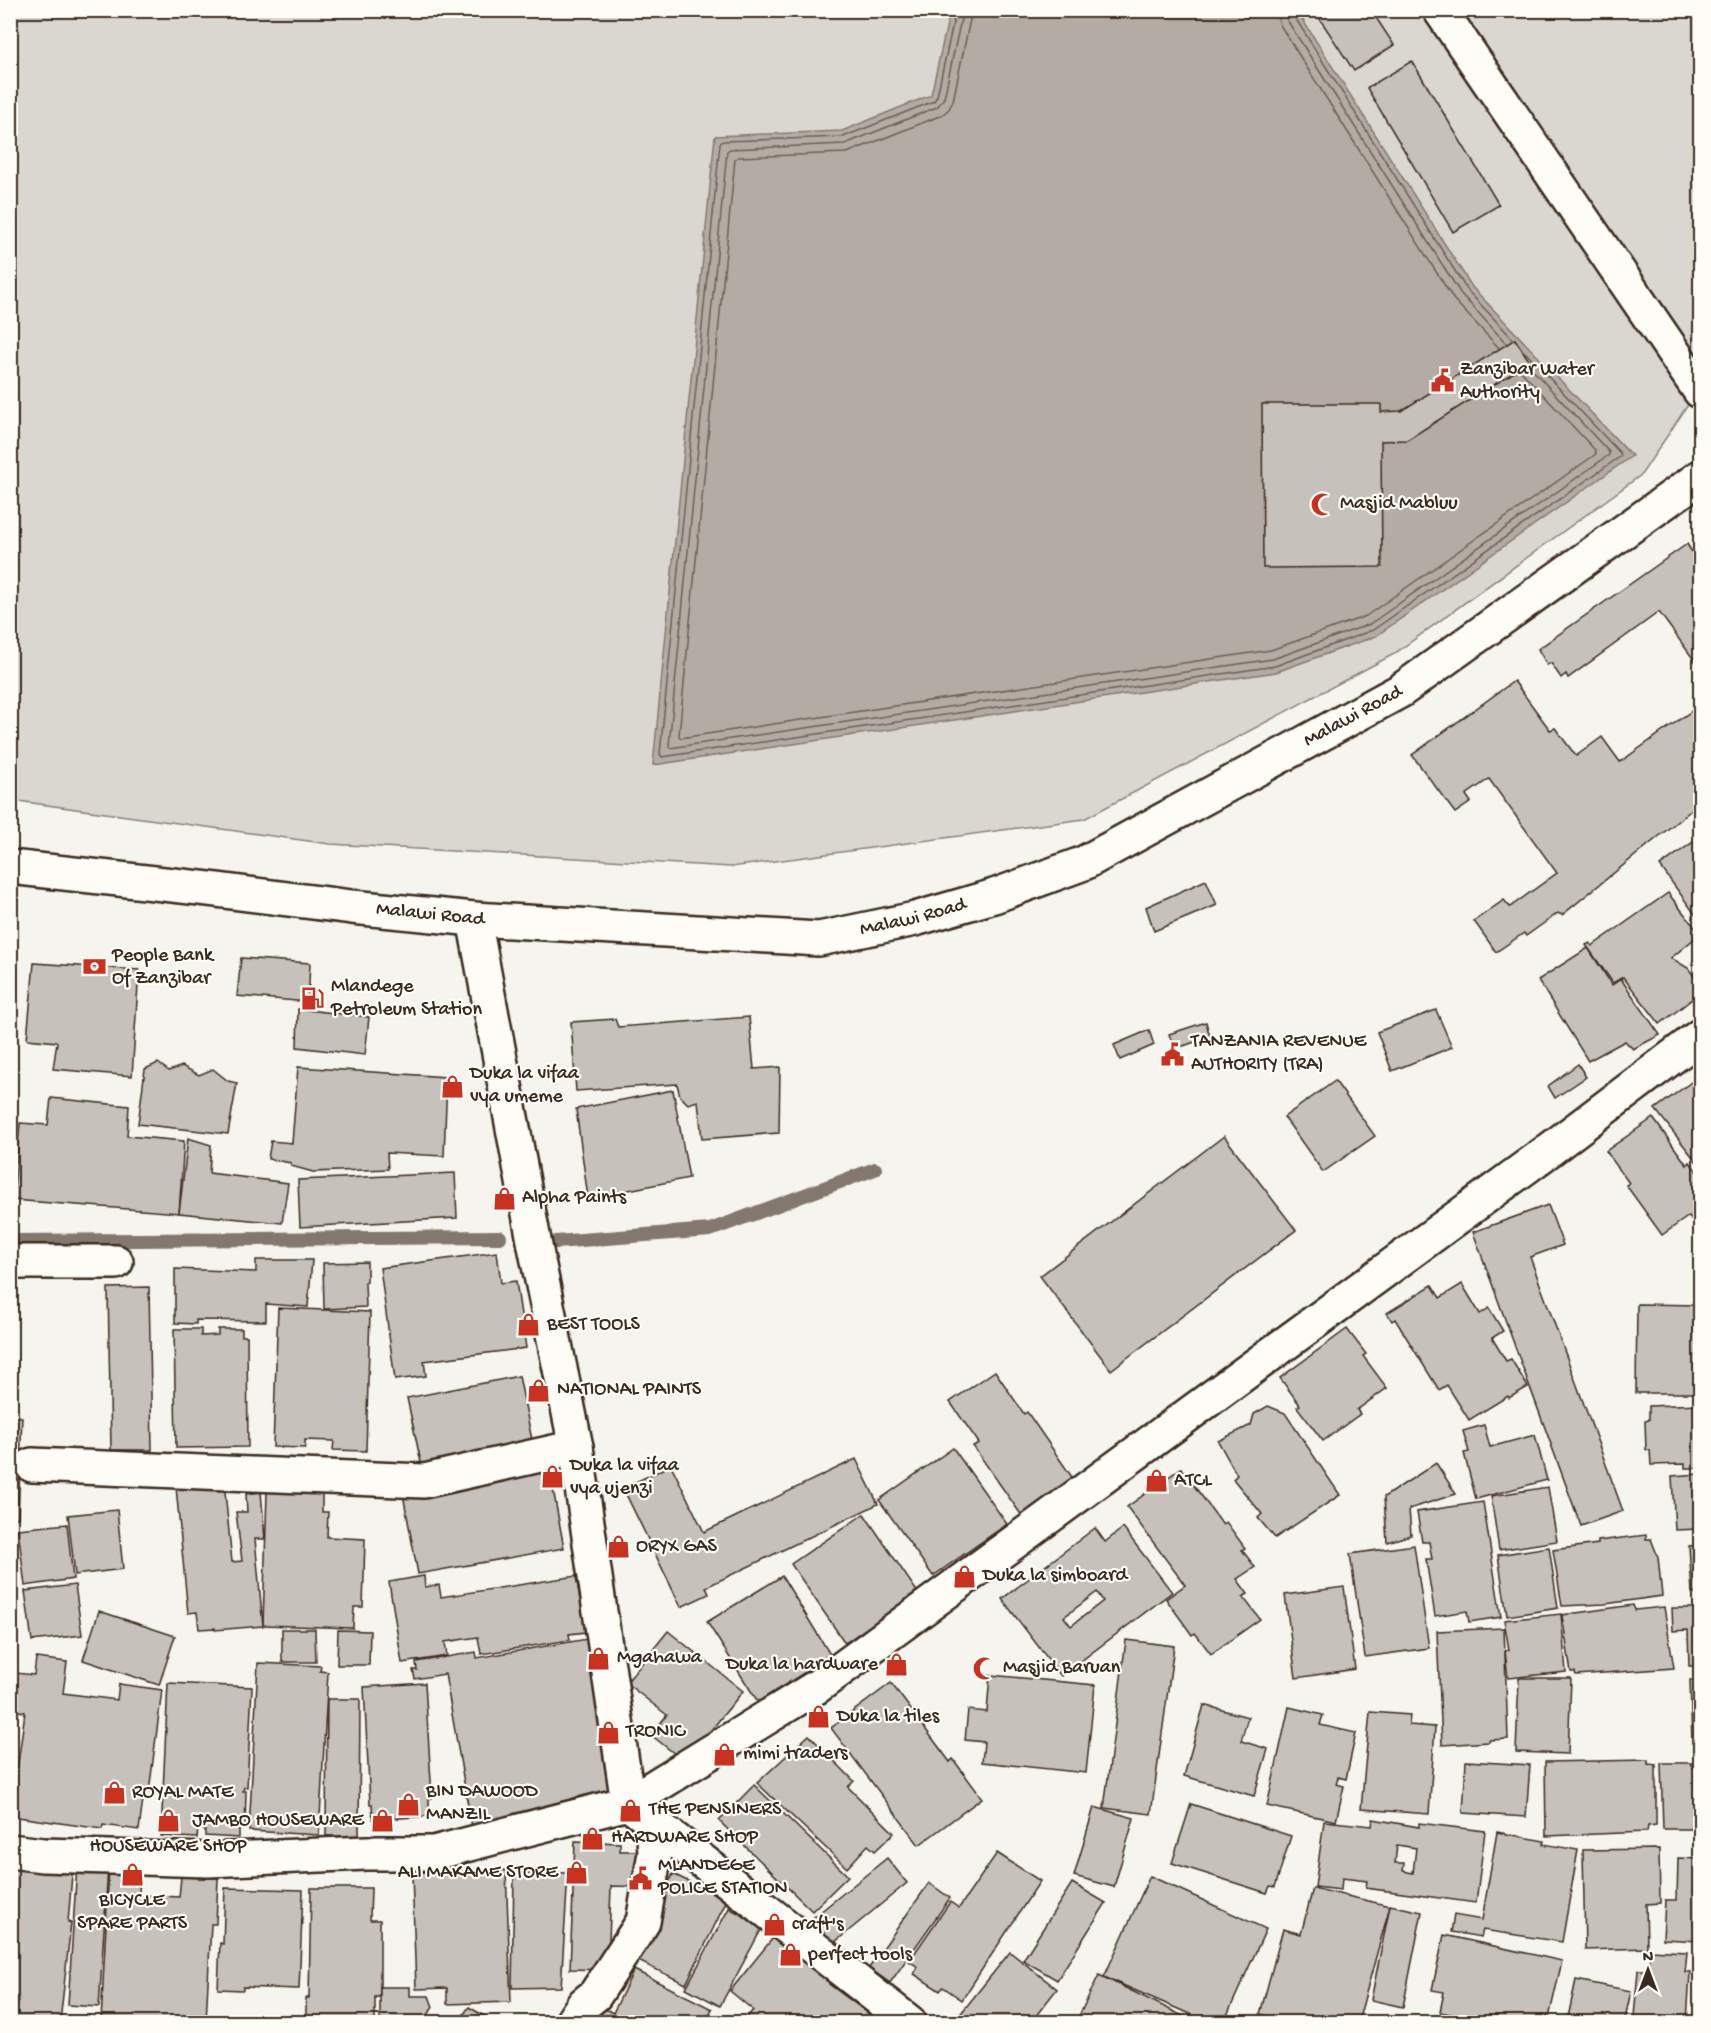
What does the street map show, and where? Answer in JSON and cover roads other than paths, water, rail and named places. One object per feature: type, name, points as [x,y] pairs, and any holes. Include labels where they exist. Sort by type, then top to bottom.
[{"type":"street","points":[[1440,10],[1701,390]]},
{"type":"street","name":"Malawi Road","points":[[10,867],[474,919],[819,939],[915,919],[994,896],[1084,863],[1400,691],[1701,477]]},
{"type":"street","points":[[474,919],[535,1246],[576,1447],[640,1813],[655,1853],[643,1922],[595,1995],[584,2004],[572,2022]]},
{"type":"street","points":[[10,1851],[43,1855],[208,1860],[366,1853],[434,1853],[640,1813],[818,1686],[1548,1151],[1701,1036]]},
{"type":"street","points":[[10,1262],[116,1262]]},
{"type":"street","points":[[32,1465],[424,1481],[576,1447]]},
{"type":"street","points":[[640,1813],[909,2022]]},
{"type":"water","points":[[950,11],[1297,11],[1472,287],[1632,456],[1376,636],[1276,672],[653,765],[715,136],[842,131],[931,95]]},
{"type":"waterway","points":[[556,1242],[710,1230],[875,1169]]},
{"type":"waterway","points":[[10,1241],[500,1237]]},
{"type":"place","name":"Zanzibar Water Authority","points":[[1442,381]]},
{"type":"place","name":"Masjid Mabluu","points":[[1322,504]]},
{"type":"place","name":"People Bank Of Zanzibar","points":[[94,967]]},
{"type":"place","name":"Mlandege Petroleum Station","points":[[313,998]]},
{"type":"place","name":"TANZANIA REVENUE AUTHORITY (TRA)","points":[[1173,1054]]},
{"type":"place","name":"Duka la vifaa vya umeme","points":[[452,1086]]},
{"type":"place","name":"Alpha Paints","points":[[504,1198]]},
{"type":"place","name":"BEST TOOLS","points":[[529,1325]]},
{"type":"place","name":"NATIONAL PAINTS","points":[[539,1390]]},
{"type":"place","name":"Duka la vifaa vya ujenzi","points":[[552,1477]]},
{"type":"place","name":"ATCL","points":[[1156,1481]]},
{"type":"place","name":"ORYX GAS","points":[[618,1547]]},
{"type":"place","name":"Duka la simboard","points":[[965,1576]]},
{"type":"place","name":"Mgahawa","points":[[599,1658]]},
{"type":"place","name":"Duka la hardware","points":[[896,1665]]},
{"type":"place","name":"Masjid Baruan","points":[[985,1668]]},
{"type":"place","name":"Duka la tiles","points":[[819,1717]]},
{"type":"place","name":"TRONIC","points":[[608,1732]]},
{"type":"place","name":"mimi traders","points":[[725,1754]]},
{"type":"place","name":"ROYAL MATE","points":[[114,1793]]},
{"type":"place","name":"BIN DAWOOD MANZIL","points":[[408,1804]]},
{"type":"place","name":"THE PENSINERS","points":[[631,1810]]},
{"type":"place","name":"HOUSEWARE SHOP","points":[[168,1820]]},
{"type":"place","name":"JAMBO HOUSEWARE","points":[[382,1821]]},
{"type":"place","name":"HARDWARE SHOP","points":[[593,1838]]},
{"type":"place","name":"ALI MAKAME STORE","points":[[576,1873]]},
{"type":"place","name":"BICYCLE SPARE PARTS","points":[[132,1874]]},
{"type":"place","name":"MLANDEGE POLICE STATION","points":[[640,1878]]},
{"type":"place","name":"craft's","points":[[774,1925]]},
{"type":"place","name":"perfect tools","points":[[790,1955]]}]
